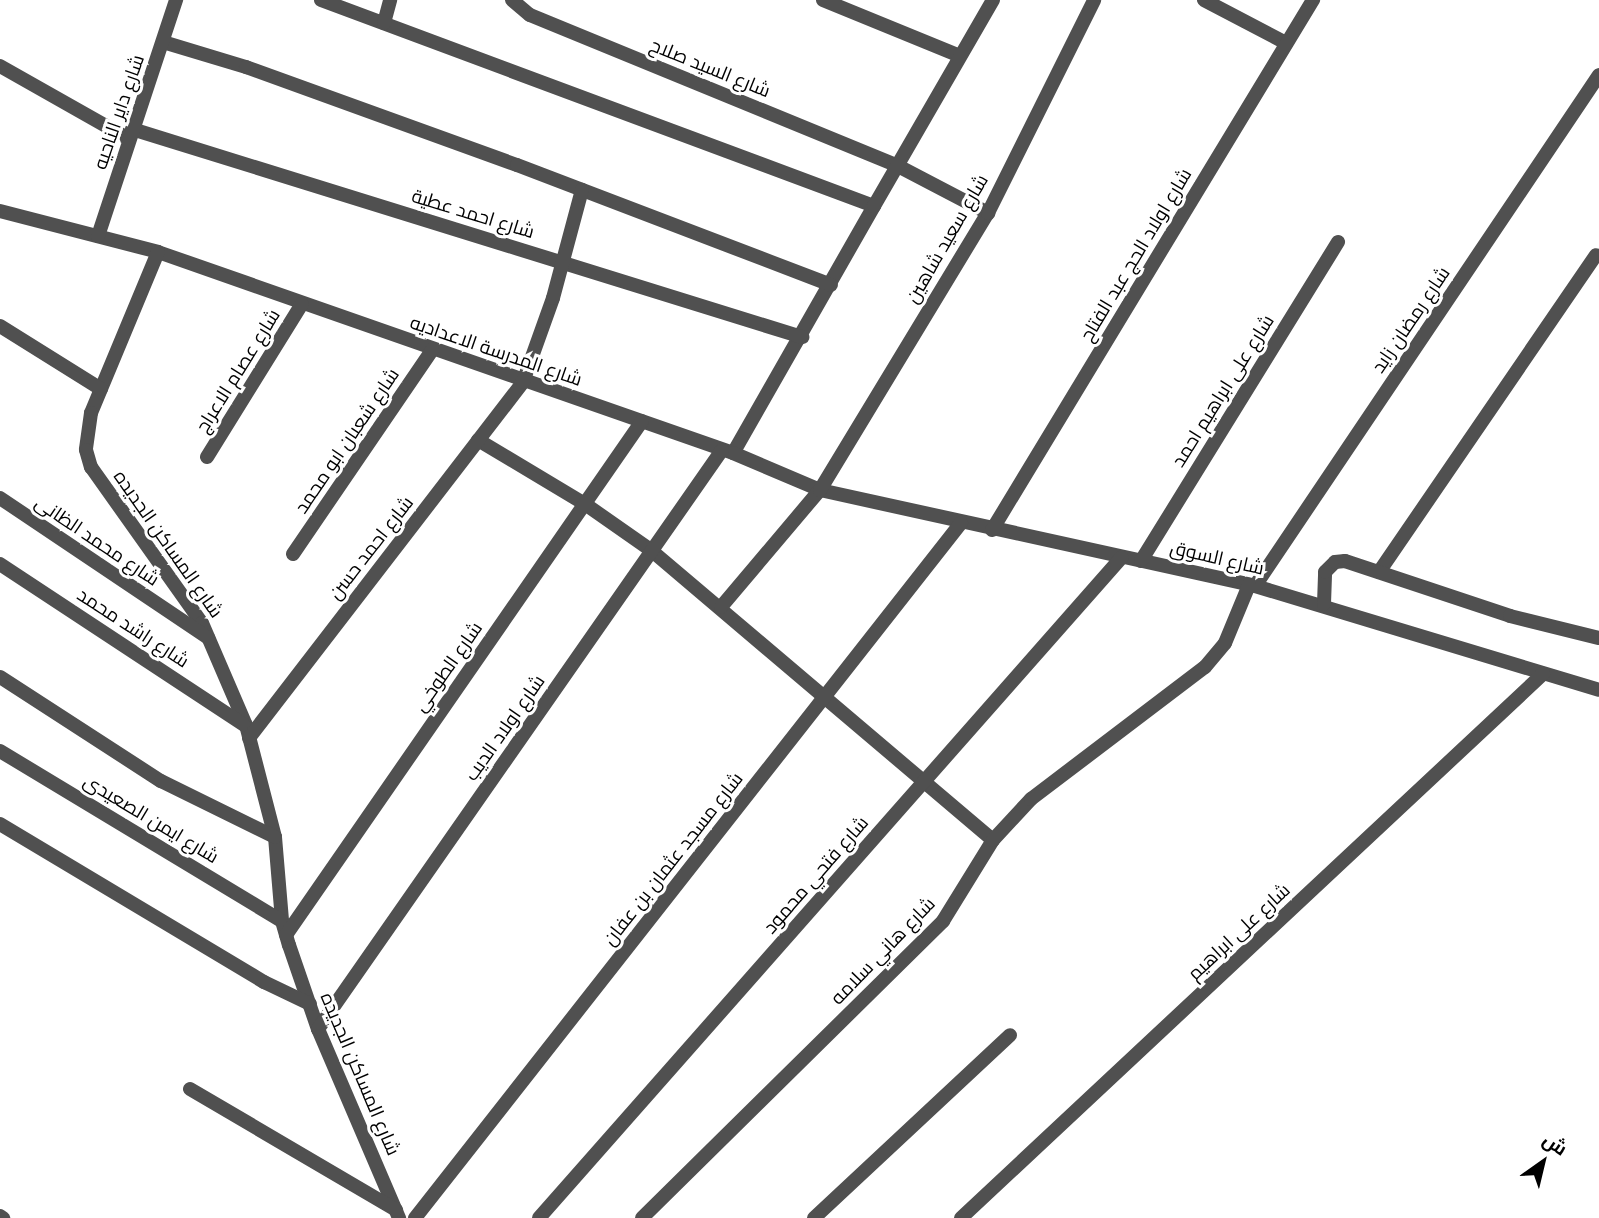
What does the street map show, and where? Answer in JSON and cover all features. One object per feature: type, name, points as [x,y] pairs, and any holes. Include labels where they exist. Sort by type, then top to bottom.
[{"type":"street","name":"شارع داير الناحيه","points":[[98,236],[176,0]]},
{"type":"street","points":[[321,0],[874,206]]},
{"type":"street","points":[[384,23],[390,0]]},
{"type":"street","name":"شارع السيد صلاح","points":[[512,0],[530,15],[898,166],[988,213]]},
{"type":"street","points":[[823,0],[958,55]]},
{"type":"street","name":"شارع اولاد الديب","points":[[318,1029],[652,551],[728,451],[802,337],[958,55],[993,0]]},
{"type":"street","name":"شارع سعيد شاهين","points":[[721,607],[820,490],[988,213],[1094,0]]},
{"type":"street","points":[[1204,0],[1286,43]]},
{"type":"street","name":"شارع اولاد الحج عبد الفتاح","points":[[992,530],[1313,0]]},
{"type":"street","points":[[163,42],[246,67],[831,285]]},
{"type":"street","name":"شارع احمد عطية","points":[[0,66],[130,134],[562,262],[802,337]]},
{"type":"street","name":"شارع رمضان زايد","points":[[1252,586],[1599,75]]},
{"type":"street","name":"شارع احمد حسن","points":[[247,732],[523,382],[582,190]]},
{"type":"street","name":"شارع المدرسة الاعداديه","points":[[0,211],[158,253],[728,451],[820,490]]},
{"type":"street","name":"شارع على ابراهيم احمد","points":[[1142,561],[1338,242]]},
{"type":"street","name":"شارع المساكن الجديده","points":[[158,253],[101,389],[87,433],[91,467],[171,576],[208,638],[247,732],[275,837],[284,928],[318,1029],[398,1214]]},
{"type":"street","points":[[1379,572],[1596,255]]},
{"type":"street","name":"شارع عصام الاعراج","points":[[207,457],[302,304]]},
{"type":"street","points":[[0,326],[101,389]]},
{"type":"street","name":"شارع شعبان ابو محمد","points":[[293,554],[432,350]]},
{"type":"street","name":"شارع الطوخي","points":[[284,928],[642,421]]},
{"type":"street","points":[[478,440],[585,504],[652,551],[993,840]]},
{"type":"street","name":"شارع السوق","points":[[820,490],[1324,604],[1599,690]]},
{"type":"street","name":"شارع محمد الظانى","points":[[0,498],[208,638]]},
{"type":"street","name":"شارع مسجد عثمان بن عفان","points":[[415,1218],[961,523]]},
{"type":"street","name":"شارع فتحي محمود","points":[[539,1218],[1122,557]]},
{"type":"street","points":[[1324,604],[1325,572],[1335,562],[1379,572],[1510,616],[1599,638]]},
{"type":"street","name":"شارع راشد محمد","points":[[0,564],[247,732]]},
{"type":"street","name":"شارع هاني سلامه","points":[[642,1218],[943,921],[993,840],[1053,780],[1205,667],[1225,643],[1252,586]]},
{"type":"street","name":"شارع على ابراهيم","points":[[961,1218],[1543,674]]},
{"type":"street","points":[[0,677],[161,781],[275,837]]},
{"type":"street","name":"شارع ايمن الصعيدى","points":[[0,751],[284,928]]},
{"type":"street","points":[[0,824],[264,982],[310,1004]]},
{"type":"street","points":[[814,1218],[1010,1034]]},
{"type":"street","points":[[190,1089],[398,1214]]}]
